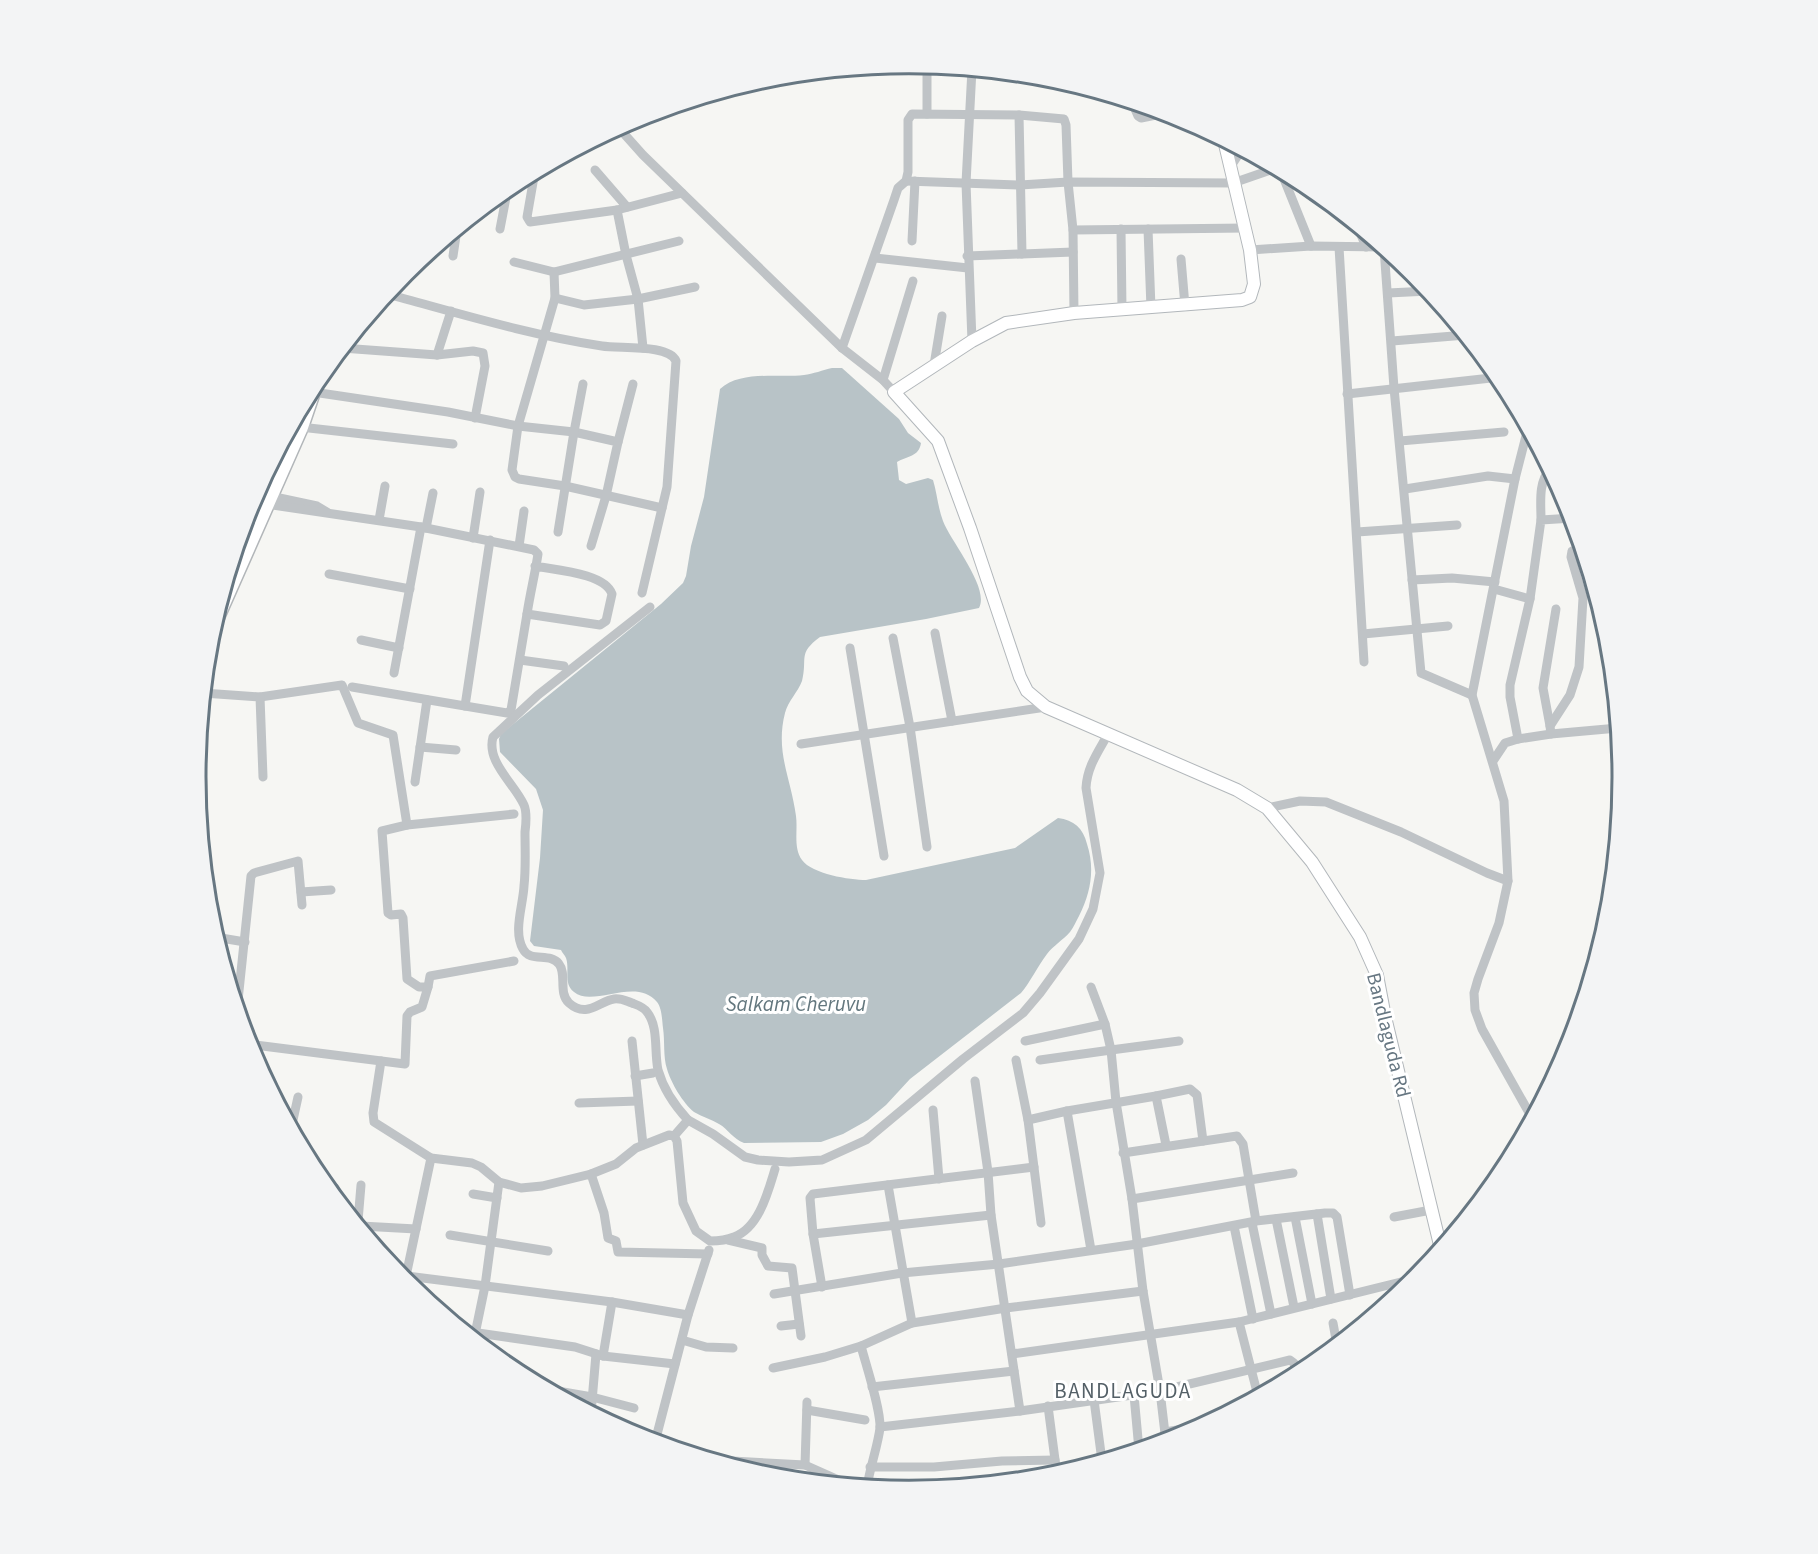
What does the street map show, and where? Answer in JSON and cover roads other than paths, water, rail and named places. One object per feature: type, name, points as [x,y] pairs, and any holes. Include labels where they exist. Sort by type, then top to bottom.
[{"type":"highway","points":[[256,516],[268,500],[302,423]]},
{"type":"street","points":[[927,74],[927,114]]},
{"type":"street","points":[[971,77],[966,183],[972,341]]},
{"type":"street","points":[[912,241],[908,172],[909,117],[912,114],[1019,115],[1064,119],[1073,230],[1074,313]]},
{"type":"street","points":[[1019,115],[1022,255]]},
{"type":"street","points":[[624,134],[642,155],[842,348],[883,380],[938,441],[1020,677],[1027,691],[1046,707]]},
{"type":"street","points":[[894,392],[1005,322],[1074,313],[1185,306],[1242,300],[1250,297],[1254,284],[1250,250],[1226,149]]},
{"type":"street","points":[[1230,166],[1237,155]]},
{"type":"street","points":[[595,170],[627,207]]},
{"type":"street","points":[[842,348],[898,188],[910,181],[1020,185],[1068,182],[1233,183],[1268,172]]},
{"type":"street","points":[[1284,182],[1311,246]]},
{"type":"street","points":[[533,183],[527,216],[530,222],[617,210],[682,193]]},
{"type":"street","points":[[500,229],[505,201]]},
{"type":"street","points":[[617,210],[638,299],[643,348]]},
{"type":"street","points":[[1073,230],[1246,228]]},
{"type":"street","points":[[1121,229],[1122,310]]},
{"type":"street","points":[[1148,229],[1151,308]]},
{"type":"street","points":[[453,256],[455,240]]},
{"type":"street","points":[[1363,240],[1366,247]]},
{"type":"street","points":[[514,262],[554,272],[679,241]]},
{"type":"street","points":[[1250,250],[1311,246],[1372,247]]},
{"type":"street","points":[[1339,247],[1364,662]]},
{"type":"street","points":[[968,256],[1073,252]]},
{"type":"street","points":[[874,258],[968,268]]},
{"type":"street","points":[[1181,259],[1185,306]]},
{"type":"street","points":[[1385,260],[1421,673],[1472,695]]},
{"type":"street","points":[[554,272],[555,298],[518,426],[512,470],[515,477],[662,508]]},
{"type":"street","points":[[883,380],[913,281]]},
{"type":"street","points":[[555,298],[584,305],[638,299],[695,287]]},
{"type":"street","points":[[1388,294],[1417,292]]},
{"type":"street","points":[[396,296],[544,336],[605,346],[643,348],[670,354],[676,361],[667,488],[642,593]]},
{"type":"street","points":[[437,355],[451,311]]},
{"type":"street","points":[[934,365],[942,316]]},
{"type":"street","points":[[1392,341],[1456,336]]},
{"type":"street","points":[[351,349],[437,355],[473,351],[483,353],[485,366],[475,418]]},
{"type":"street","points":[[1347,394],[1488,378]]},
{"type":"street","points":[[558,532],[583,384]]},
{"type":"street","points":[[591,546],[606,496],[633,384]]},
{"type":"street","points":[[323,388],[518,426],[574,432],[618,442]]},
{"type":"street","points":[[300,427],[453,444]]},
{"type":"street","points":[[1400,441],[1504,432]]},
{"type":"street","points":[[1525,439],[1515,479],[1472,695],[1504,801],[1508,881],[1498,923],[1474,993],[1475,1010],[1482,1029],[1528,1111]]},
{"type":"street","points":[[1405,489],[1488,476],[1515,479]]},
{"type":"street","points":[[1518,739],[1510,686],[1530,599],[1541,520],[1541,487],[1545,477]]},
{"type":"street","points":[[379,520],[385,486]]},
{"type":"street","points":[[473,538],[480,492]]},
{"type":"street","points":[[394,673],[410,589],[433,494]]},
{"type":"street","points":[[268,500],[314,513],[327,512],[490,540],[519,546],[536,551],[538,554],[511,710],[507,713],[352,687]]},
{"type":"street","points":[[519,546],[524,511]]},
{"type":"street","points":[[1541,520],[1563,519]]},
{"type":"street","points":[[1357,532],[1457,525]]},
{"type":"street","points":[[465,706],[490,540]]},
{"type":"street","points":[[1551,730],[1580,667],[1583,598],[1571,557],[1572,551],[1575,550]]},
{"type":"street","points":[[527,614],[600,625],[606,621],[612,594],[605,583],[599,579],[535,566]]},
{"type":"street","points":[[328,574],[410,589]]},
{"type":"street","points":[[1412,580],[1474,579],[1530,599]]},
{"type":"street","points":[[650,608],[538,694],[493,737],[490,747],[494,756],[525,806],[525,886],[519,927],[523,950],[526,954],[558,962],[561,967],[565,999],[570,1005],[594,1009],[604,1002],[621,999],[645,1009],[652,1022],[658,1070],[676,1106],[688,1120],[713,1134],[745,1157],[789,1162],[822,1160],[866,1140],[1023,1013],[1079,939],[1093,909],[1100,873],[1086,788],[1090,765],[1108,734]]},
{"type":"street","points":[[1551,730],[1543,688],[1556,609]]},
{"type":"street","points":[[1363,634],[1448,626]]},
{"type":"street","points":[[935,633],[952,721]]},
{"type":"street","points":[[892,638],[910,727],[927,847]]},
{"type":"street","points":[[361,640],[399,648]]},
{"type":"street","points":[[850,648],[862,734],[884,856]]},
{"type":"street","points":[[520,660],[564,666]]},
{"type":"street","points":[[211,694],[260,697],[342,685],[358,723],[393,735],[407,825]]},
{"type":"street","points":[[260,697],[263,777]]},
{"type":"street","points":[[415,782],[426,700]]},
{"type":"street","points":[[801,744],[1046,707]]},
{"type":"street","name":"Bandlaguda Rd","points":[[1046,707],[1237,790],[1267,808],[1312,862],[1360,937],[1377,975],[1439,1240]]},
{"type":"street","points":[[1493,761],[1505,743],[1518,739],[1551,730],[1611,728]]},
{"type":"street","points":[[420,747],[456,750]]},
{"type":"street","points":[[1267,808],[1300,801],[1326,802],[1401,832],[1508,881]]},
{"type":"street","points":[[428,987],[419,987],[407,979],[403,918],[401,914],[388,913],[382,831],[407,825],[514,814]]},
{"type":"street","points":[[239,991],[250,882],[254,873],[297,860],[300,864],[302,905]]},
{"type":"street","points":[[301,892],[331,890]]},
{"type":"street","points":[[224,939],[245,942]]},
{"type":"street","points":[[259,1045],[405,1064],[407,1016],[422,1006],[430,976],[514,961]]},
{"type":"street","points":[[1091,987],[1105,1023],[1112,1050],[1123,1153],[1132,1199],[1150,1335],[1161,1391],[1165,1432]]},
{"type":"street","points":[[1025,1041],[1105,1023]]},
{"type":"street","points":[[632,1041],[643,1145]]},
{"type":"street","points":[[1040,1060],[1179,1041]]},
{"type":"street","points":[[1016,1060],[1028,1120],[1041,1222]]},
{"type":"street","points":[[381,1061],[373,1113],[374,1122],[431,1158],[472,1163],[481,1167],[499,1182],[531,1189],[591,1174],[609,1168],[643,1145],[669,1135],[674,1136]]},
{"type":"street","points":[[636,1076],[653,1073]]},
{"type":"street","points":[[975,1081],[988,1172],[991,1215],[1020,1412]]},
{"type":"street","points":[[1028,1120],[1190,1089],[1196,1092],[1203,1141]]},
{"type":"street","points":[[1156,1096],[1166,1145]]},
{"type":"street","points":[[294,1117],[298,1097]]},
{"type":"street","points":[[579,1103],[638,1101]]},
{"type":"street","points":[[933,1110],[939,1179]]},
{"type":"street","points":[[1067,1111],[1091,1250]]},
{"type":"street","points":[[674,1136],[688,1120]]},
{"type":"street","points":[[674,1136],[683,1203],[696,1231],[710,1242],[724,1240],[742,1233],[750,1225],[767,1193],[775,1169]]},
{"type":"street","points":[[1123,1153],[1233,1136],[1241,1140],[1271,1314]]},
{"type":"street","points":[[405,1267],[416,1229],[431,1158]]},
{"type":"street","points":[[822,1287],[813,1234],[811,1195],[1034,1167]]},
{"type":"street","points":[[1132,1199],[1293,1173]]},
{"type":"street","points":[[591,1174],[604,1213],[608,1238],[616,1240],[618,1252],[708,1254]]},
{"type":"street","points":[[476,1331],[485,1286],[499,1182]]},
{"type":"street","points":[[359,1214],[361,1185]]},
{"type":"street","points":[[888,1185],[912,1323]]},
{"type":"street","points":[[473,1194],[497,1198]]},
{"type":"street","points":[[1394,1217],[1431,1210]]},
{"type":"street","points":[[774,1294],[902,1273],[999,1264],[1137,1244],[1254,1222],[1333,1213],[1337,1217],[1350,1294]]},
{"type":"street","points":[[1317,1214],[1330,1299]]},
{"type":"street","points":[[813,1234],[991,1215]]},
{"type":"street","points":[[1295,1217],[1312,1304]]},
{"type":"street","points":[[1276,1219],[1294,1307]]},
{"type":"street","points":[[368,1226],[416,1229]]},
{"type":"street","points":[[1234,1226],[1253,1319]]},
{"type":"street","points":[[450,1235],[548,1251]]},
{"type":"street","points":[[724,1240],[762,1248],[762,1255],[768,1266],[792,1268],[801,1336]]},
{"type":"street","points":[[657,1433],[710,1242]]},
{"type":"street","points":[[416,1278],[612,1302],[688,1315]]},
{"type":"street","points":[[1012,1354],[1239,1322],[1397,1283]]},
{"type":"street","points":[[773,1368],[825,1357],[861,1346],[912,1323],[1006,1308],[1143,1291]]},
{"type":"street","points":[[592,1405],[612,1302]]},
{"type":"street","points":[[1239,1322],[1255,1389]]},
{"type":"street","points":[[1333,1323],[1335,1336]]},
{"type":"street","points":[[781,1326],[799,1324]]},
{"type":"street","points":[[484,1337],[575,1347],[600,1355],[675,1364]]},
{"type":"street","points":[[682,1340],[706,1347],[733,1348]]},
{"type":"street","points":[[861,1346],[880,1427],[868,1479]]},
{"type":"street","points":[[880,1427],[1020,1412],[1048,1406],[1161,1391],[1290,1360],[1294,1365]]},
{"type":"street","points":[[872,1387],[1014,1371]]},
{"type":"street","points":[[571,1393],[634,1408]]},
{"type":"street","points":[[1134,1395],[1138,1442]]},
{"type":"street","points":[[1094,1400],[1101,1454]]},
{"type":"street","points":[[806,1465],[807,1406],[865,1420]]},
{"type":"street","points":[[1048,1406],[1056,1465]]},
{"type":"street","points":[[870,1467],[934,1467],[1002,1461],[1055,1460]]},
{"type":"street","points":[[749,1462],[806,1465],[829,1475]]},
{"type":"water","name":"Salkam Cheruvu","points":[[832,368],[842,368],[899,419],[908,433],[921,443],[915,454],[897,462],[899,480],[906,484],[928,478],[933,480],[943,521],[975,577],[981,599],[979,608],[820,637],[808,648],[802,681],[788,704],[782,727],[783,753],[794,802],[799,855],[807,865],[822,872],[866,880],[1015,848],[1058,818],[1073,823],[1083,833],[1091,862],[1089,889],[1073,928],[1047,954],[1021,993],[910,1079],[886,1105],[868,1120],[843,1134],[821,1142],[744,1143],[719,1124],[694,1112],[678,1092],[666,1064],[662,1014],[657,1002],[648,995],[638,992],[582,996],[574,992],[569,985],[566,957],[561,950],[534,946],[530,941],[543,810],[536,789],[500,752],[499,739],[501,734],[661,604],[683,583],[704,497],[720,389],[738,379],[804,375]]},
{"type":"district","name":"BANDLAGUDA","points":[[1123,1391]]}]
